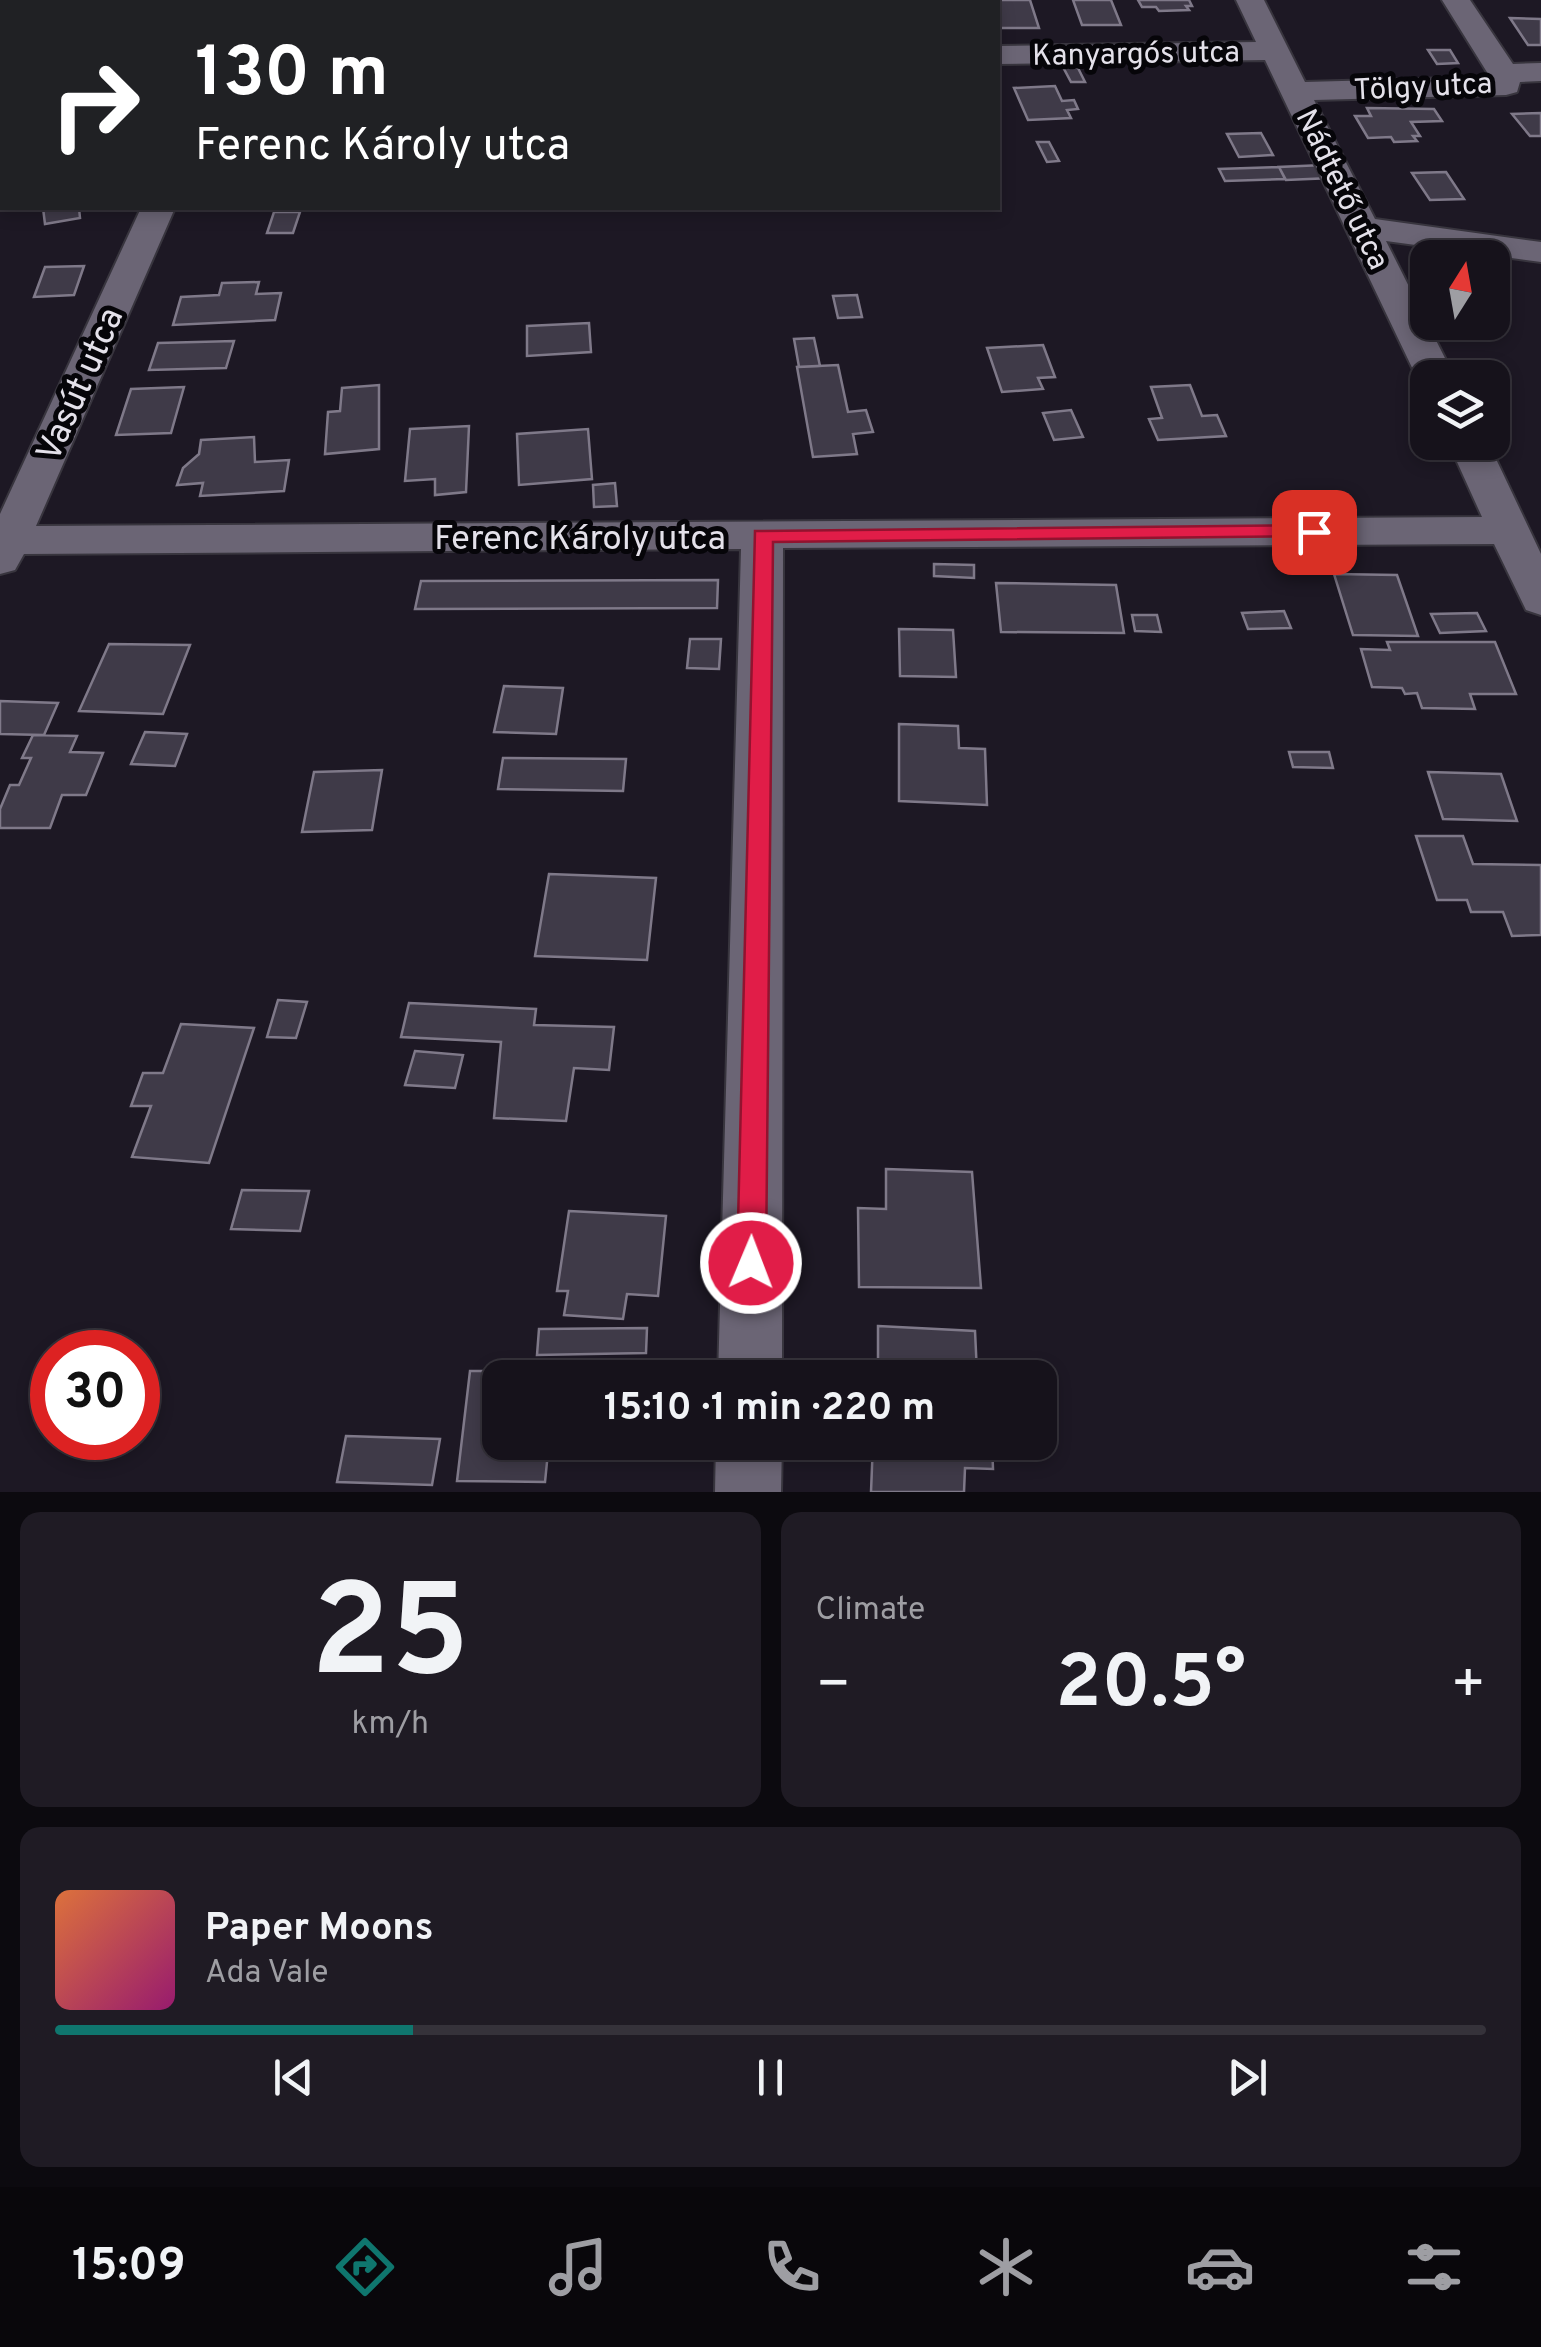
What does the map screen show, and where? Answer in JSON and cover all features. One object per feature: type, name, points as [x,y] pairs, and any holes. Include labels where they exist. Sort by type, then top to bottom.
[{"type":"street","name":"Nádtető utca","points":[[1250,0],[1427,360]]},
{"type":"street","points":[[1456,0],[1504,73]]},
{"type":"street","name":"Kanyargós utca","points":[[1000,54],[1275,51]]},
{"type":"street","name":"Tölgy utca","points":[[1295,92],[1506,86],[1504,73],[1541,72]]},
{"type":"street","name":"Vasút utca","points":[[4,550],[157,210]]},
{"type":"street","points":[[1362,228],[1541,252]]},
{"type":"street","points":[[1477,460],[1541,600]]},
{"type":"street","name":"Ferenc Károly utca","points":[[4,550],[762,536],[1511,530]]},
{"type":"street","points":[[750,1360],[762,536]]},
{"type":"street","points":[[748,1460],[748,1492]]},
{"type":"building","points":[[1000,0],[1030,0],[1039,28],[1000,28]]},
{"type":"building","points":[[1073,0],[1111,0],[1121,25],[1082,25]]},
{"type":"building","points":[[1138,0],[1189,0],[1192,6],[1186,6],[1189,10],[1159,11],[1156,7],[1142,7]]},
{"type":"building","points":[[1510,18],[1541,19],[1541,45],[1528,45]]},
{"type":"building","points":[[1428,50],[1450,50],[1458,63],[1437,64]]},
{"type":"building","points":[[1077,66],[1085,82],[1071,82],[1063,67]]},
{"type":"building","points":[[1055,86],[1062,101],[1074,100],[1078,109],[1067,110],[1071,118],[1028,120],[1014,88]]},
{"type":"building","points":[[1367,108],[1434,109],[1442,121],[1411,122],[1420,136],[1413,136],[1417,141],[1368,138],[1355,116],[1371,116]]},
{"type":"building","points":[[1541,113],[1541,136],[1530,136],[1512,114]]},
{"type":"building","points":[[1261,133],[1273,155],[1239,157],[1227,134]]},
{"type":"building","points":[[1037,142],[1049,142],[1059,161],[1047,162]]},
{"type":"building","points":[[1323,165],[1331,178],[1286,180],[1279,167]]},
{"type":"building","points":[[1279,167],[1285,179],[1225,181],[1219,169]]},
{"type":"building","points":[[1446,172],[1464,199],[1430,200],[1412,173]]},
{"type":"building","points":[[43,210],[79,210],[80,218],[45,224]]},
{"type":"building","points":[[274,212],[300,212],[293,233],[267,233]]},
{"type":"building","points":[[84,266],[74,295],[34,297],[45,267]]},
{"type":"building","points":[[259,282],[256,294],[281,293],[275,320],[173,325],[181,297],[219,295],[222,283]]},
{"type":"building","points":[[857,295],[862,317],[838,318],[833,296]]},
{"type":"building","points":[[589,323],[591,352],[527,356],[527,326]]},
{"type":"building","points":[[814,338],[820,366],[799,367],[794,339]]},
{"type":"building","points":[[234,341],[226,368],[149,370],[158,343]]},
{"type":"building","points":[[1043,345],[1055,377],[1038,378],[1043,389],[1002,392],[987,348]]},
{"type":"building","points":[[838,365],[848,412],[866,410],[873,432],[853,434],[857,454],[813,457],[797,367]]},
{"type":"building","points":[[379,385],[379,449],[325,454],[328,412],[340,411],[342,388]]},
{"type":"building","points":[[1190,385],[1202,416],[1217,415],[1226,436],[1158,440],[1149,419],[1162,418],[1151,387]]},
{"type":"building","points":[[184,387],[171,433],[116,435],[131,389]]},
{"type":"building","points":[[1071,410],[1083,437],[1054,440],[1043,413]]},
{"type":"building","points":[[469,426],[466,492],[435,495],[435,479],[405,481],[410,429]]},
{"type":"building","points":[[588,429],[592,479],[519,485],[517,434]]},
{"type":"building","points":[[254,437],[255,462],[289,460],[284,491],[200,496],[203,483],[177,485],[183,468],[199,454],[201,440]]},
{"type":"building","points":[[615,483],[617,506],[594,507],[593,485]]},
{"type":"building","points":[[934,564],[974,565],[974,578],[934,576]]},
{"type":"building","points":[[1334,574],[1397,575],[1418,636],[1353,635]]},
{"type":"building","points":[[718,580],[717,608],[415,609],[421,581]]},
{"type":"building","points":[[996,583],[1116,585],[1124,633],[1001,632]]},
{"type":"building","points":[[1284,611],[1291,628],[1248,629],[1242,613]]},
{"type":"building","points":[[1477,613],[1486,631],[1440,633],[1431,614]]},
{"type":"building","points":[[1132,615],[1157,615],[1161,632],[1135,631]]},
{"type":"building","points":[[899,629],[953,630],[956,677],[900,676]]},
{"type":"building","points":[[690,639],[721,639],[719,669],[687,668]]},
{"type":"building","points":[[1387,642],[1495,642],[1516,694],[1470,694],[1475,709],[1422,708],[1417,693],[1372,687],[1361,649],[1390,650]]},
{"type":"building","points":[[109,644],[190,645],[163,714],[79,711]]},
{"type":"building","points":[[504,686],[563,688],[556,734],[494,732]]},
{"type":"building","points":[[0,701],[58,703],[44,735],[0,734]]},
{"type":"building","points":[[899,724],[958,726],[959,748],[985,749],[987,805],[899,801]]},
{"type":"building","points":[[145,732],[187,734],[175,766],[131,764]]},
{"type":"building","points":[[33,735],[77,736],[70,752],[103,753],[86,795],[62,795],[50,828],[0,828],[0,809],[10,785],[19,785],[31,758],[22,758]]},
{"type":"building","points":[[1289,752],[1329,752],[1333,768],[1293,767]]},
{"type":"building","points":[[503,758],[626,759],[623,791],[498,789]]},
{"type":"building","points":[[382,770],[372,830],[302,832],[314,772]]},
{"type":"building","points":[[1428,772],[1501,774],[1517,821],[1443,819]]},
{"type":"building","points":[[1416,836],[1463,836],[1473,864],[1541,865],[1541,935],[1512,936],[1503,912],[1471,912],[1467,900],[1437,900]]},
{"type":"building","points":[[549,874],[656,878],[647,960],[535,956]]},
{"type":"building","points":[[278,1000],[307,1002],[296,1038],[267,1037]]},
{"type":"building","points":[[409,1003],[536,1009],[534,1025],[614,1027],[609,1070],[574,1068],[566,1121],[494,1118],[501,1042],[401,1037]]},
{"type":"building","points":[[181,1024],[254,1028],[209,1163],[132,1157],[151,1106],[131,1106],[143,1073],[163,1073]]},
{"type":"building","points":[[415,1051],[463,1055],[455,1088],[405,1085]]},
{"type":"building","points":[[886,1169],[972,1172],[981,1288],[859,1287],[858,1208],[886,1209]]},
{"type":"building","points":[[242,1190],[309,1191],[300,1231],[231,1229]]},
{"type":"building","points":[[569,1211],[666,1216],[658,1296],[627,1294],[623,1319],[564,1315],[568,1291],[557,1291]]},
{"type":"building","points":[[878,1326],[975,1331],[976,1360],[878,1360]]},
{"type":"building","points":[[647,1328],[646,1353],[537,1355],[539,1329]]},
{"type":"building","points":[[470,1371],[482,1371],[482,1460],[547,1460],[545,1482],[457,1481]]},
{"type":"building","points":[[346,1436],[440,1439],[432,1485],[337,1482]]},
{"type":"building","points":[[872,1460],[993,1460],[993,1469],[965,1468],[964,1492],[871,1492]]},
{"type":"route","points":[[751,1263],[762,536],[1314,532]]}]
